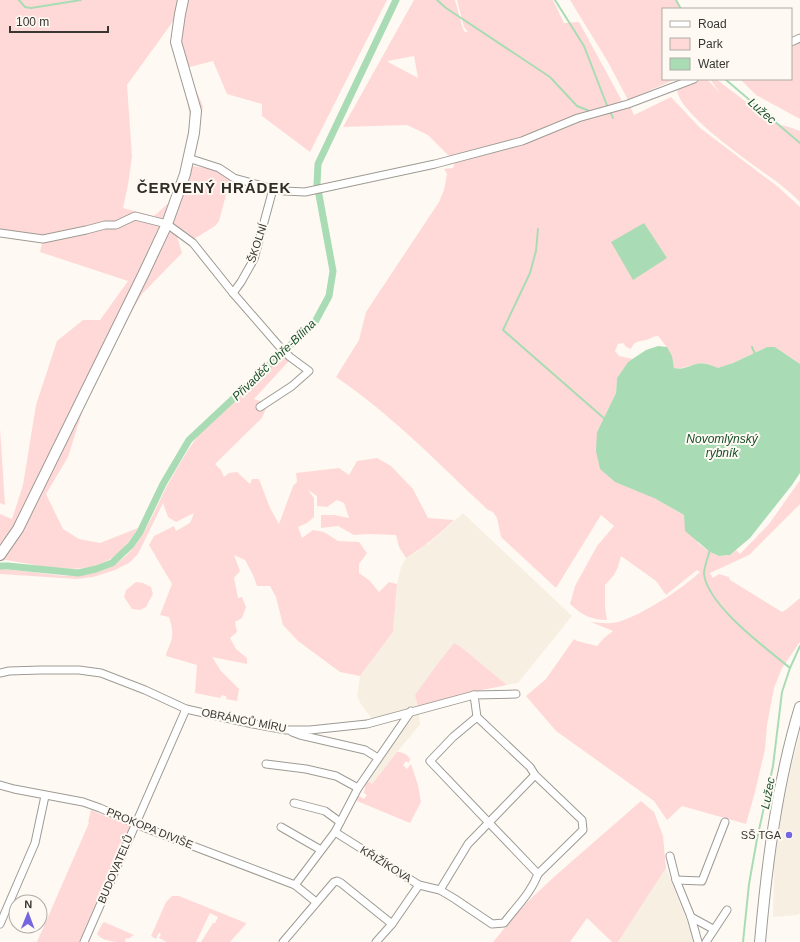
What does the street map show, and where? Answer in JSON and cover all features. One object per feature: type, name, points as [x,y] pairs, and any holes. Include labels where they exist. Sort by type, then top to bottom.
[{"type":"street","points":[[0,555],[18,529],[167,224],[185,174],[194,133],[196,111],[176,42],[183,0]]},
{"type":"street","points":[[188,158],[219,168],[234,178],[273,189],[285,191],[310,191],[435,164],[522,140],[578,118],[628,104],[691,80]]},
{"type":"street","name":"ŠKOLNÍ","points":[[233,292],[241,282],[254,259],[273,189]]},
{"type":"street","points":[[0,233],[44,239],[105,225],[116,225],[136,216],[167,224],[193,243],[279,346],[308,371],[292,386],[260,407]]},
{"type":"street","name":"OBRÁNCŮ MÍRU","points":[[0,673],[9,671],[41,670],[79,670],[101,673],[186,709],[286,730],[310,730],[367,724],[474,694],[516,694]]},
{"type":"street","points":[[474,694],[477,717],[530,767],[535,775],[582,820],[583,830],[538,874],[430,761],[470,721],[477,717]]},
{"type":"street","points":[[760,942],[766,877],[777,801],[790,738],[800,707]]},
{"type":"street","name":"BUDOVATELŮ","points":[[84,942],[186,709]]},
{"type":"street","points":[[316,902],[295,885],[335,832],[358,788],[411,712]]},
{"type":"street","points":[[286,730],[300,735],[350,745],[365,750],[378,758]]},
{"type":"street","points":[[266,764],[306,769],[336,776],[358,788]]},
{"type":"street","points":[[440,890],[468,844],[535,775]]},
{"type":"street","name":"PROKOPA DIVIŠE","points":[[0,785],[44,796],[83,802],[135,824],[295,885]]},
{"type":"street","points":[[0,924],[35,843],[44,796]]},
{"type":"street","points":[[294,802],[325,811],[340,822]]},
{"type":"street","points":[[676,880],[702,881],[725,822]]},
{"type":"street","points":[[280,827],[321,850]]},
{"type":"street","name":"KŘIŽÍKOVA","points":[[335,832],[418,885],[440,890],[464,904],[492,924],[502,924],[529,892],[538,874]]},
{"type":"street","points":[[670,856],[676,880],[691,917],[698,942]]},
{"type":"street","points":[[283,942],[316,902],[334,882],[337,881],[392,924]]},
{"type":"street","points":[[376,942],[392,924],[418,885]]},
{"type":"street","points":[[706,942],[713,929],[727,910]]},
{"type":"street","points":[[691,917],[713,929]]},
{"type":"shaded area","points":[[463,513],[572,616],[518,683],[507,685],[461,647],[418,707],[420,725],[372,784],[365,779],[409,718],[373,720],[362,706],[357,696],[360,676],[393,632],[397,584],[401,567],[406,558],[429,543]]},
{"type":"shaded area","name":"SŠ TGA","points":[[800,732],[800,913],[797,915],[773,917],[774,863],[783,807]]},
{"type":"shaded area","points":[[666,868],[690,929],[693,942],[618,942]]},
{"type":"green space","points":[[0,0],[387,0],[310,152],[262,116],[262,104],[227,94],[213,61],[186,68],[203,106],[192,167],[203,168],[204,166],[215,169],[225,174],[230,180],[219,221],[215,226],[194,239],[188,237],[174,226],[182,253],[142,294],[120,330],[106,336],[68,457],[46,494],[63,529],[79,539],[100,543],[138,528],[120,552],[100,564],[73,569],[46,567],[6,560],[0,561],[0,514],[12,519],[23,485],[36,405],[57,341],[83,320],[100,320],[128,281],[40,252],[44,236],[0,229]],"holes":[[[174,20],[181,70],[192,128],[173,199],[154,216],[123,208],[132,156],[127,85]]]},
{"type":"green space","points":[[414,0],[455,0],[463,29],[465,32],[468,32],[464,27],[457,0],[553,0],[564,23],[579,22],[622,101],[630,106],[634,115],[671,97],[700,128],[777,186],[800,207],[800,364],[775,347],[767,347],[718,369],[702,363],[684,368],[674,368],[669,351],[658,336],[637,342],[631,349],[626,347],[623,343],[618,344],[615,351],[619,356],[633,359],[628,362],[617,378],[616,393],[597,432],[654,498],[684,515],[698,543],[710,552],[719,556],[730,555],[736,550],[740,554],[769,524],[800,480],[800,504],[749,555],[710,573],[713,578],[719,574],[729,577],[730,580],[782,612],[800,598],[800,642],[782,668],[774,688],[767,725],[765,749],[746,824],[682,806],[667,820],[654,801],[556,731],[526,696],[546,679],[574,639],[597,646],[613,631],[591,622],[615,623],[628,619],[650,608],[700,572],[697,570],[666,595],[656,581],[621,556],[614,575],[605,585],[605,607],[607,620],[591,618],[583,614],[570,604],[575,586],[597,546],[614,526],[601,515],[556,588],[501,537],[497,518],[493,512],[488,510],[396,424],[336,377],[359,340],[366,312],[439,202],[444,190],[447,174],[444,169],[453,168],[455,162],[428,135],[407,125],[343,127]],"holes":[[[414,56],[418,78],[388,62],[388,61]]]},
{"type":"green space","points":[[570,0],[676,0],[680,8],[662,8],[662,80],[674,80],[628,100],[608,62]]},
{"type":"green space","points":[[800,40],[800,119],[756,95],[741,80],[792,80],[792,44]]},
{"type":"green space","points":[[693,80],[708,80],[720,93],[711,80],[717,80],[753,107],[769,122],[800,131],[800,202],[780,184],[737,153],[705,127],[682,102],[677,91],[680,86]]},
{"type":"green space","points":[[283,355],[289,361],[254,399],[260,401],[266,409],[262,418],[215,464],[221,470],[224,477],[229,473],[237,472],[250,484],[252,479],[259,479],[270,508],[279,524],[293,486],[297,482],[296,473],[339,468],[349,475],[357,461],[377,458],[391,466],[413,489],[428,518],[454,520],[419,550],[406,558],[399,547],[396,535],[354,535],[338,526],[321,528],[321,515],[334,515],[349,518],[344,503],[337,500],[327,507],[317,506],[317,496],[308,490],[314,498],[314,517],[307,523],[298,527],[302,538],[313,530],[324,532],[338,541],[359,542],[367,553],[359,564],[359,573],[369,580],[379,592],[389,582],[397,584],[393,632],[360,676],[340,672],[298,641],[283,625],[276,597],[270,586],[257,586],[245,560],[234,555],[240,571],[234,578],[238,598],[242,597],[246,607],[242,618],[235,622],[237,632],[230,638],[236,649],[247,658],[247,664],[212,657],[221,671],[239,689],[237,701],[226,699],[227,697],[222,695],[220,698],[195,693],[197,665],[166,656],[171,640],[172,629],[169,617],[160,615],[172,584],[149,545],[154,536],[174,526],[176,531],[190,523],[194,513],[176,522],[168,517],[163,503],[138,554],[129,563],[115,570],[93,577],[77,579],[0,574],[0,569],[72,576],[93,573],[110,567],[124,558],[144,533],[168,484],[185,454],[197,437]]},
{"type":"green space","points":[[0,428],[5,505],[0,503]]},
{"type":"green space","points":[[136,582],[143,583],[151,587],[153,594],[146,607],[140,610],[132,609],[124,597],[126,590]]},
{"type":"green space","points":[[454,643],[461,647],[507,685],[418,707],[415,695]]},
{"type":"green space","points":[[397,752],[405,754],[410,759],[409,763],[406,761],[403,765],[407,769],[411,764],[418,785],[421,802],[410,823],[357,801],[356,795],[358,790],[361,791],[359,796],[364,799],[367,795],[364,793],[366,780],[372,784]]},
{"type":"green space","points":[[641,801],[654,812],[663,836],[666,868],[618,942],[612,942],[587,918],[570,942],[493,942],[524,905]]},
{"type":"green space","points":[[91,810],[129,825],[130,827],[80,942],[37,942],[40,934],[48,934],[48,917],[89,823]]},
{"type":"green space","points":[[172,896],[179,896],[246,924],[230,942],[201,942],[218,917],[210,913],[196,942],[167,942],[159,938],[161,934],[159,933],[156,939],[151,936],[166,902]]},
{"type":"green space","points":[[104,922],[134,935],[128,939],[126,938],[125,942],[103,939],[97,934]]},
{"type":"water","points":[[644,223],[667,258],[633,280],[611,242]]},
{"type":"water","name":"Novomlýnský rybník","points":[[658,346],[667,347],[672,356],[674,368],[683,368],[702,363],[718,368],[733,363],[767,347],[775,347],[800,364],[800,473],[750,538],[730,555],[719,556],[710,552],[685,531],[684,515],[654,498],[615,482],[600,469],[596,451],[597,432],[616,393],[617,378],[628,362],[646,350]]},
{"type":"waterway","points":[[19,0],[25,7],[31,8],[81,0]]},
{"type":"waterway","name":"Přivaděč Ohře-Bílina","points":[[0,566],[78,573],[96,569],[112,563],[131,545],[140,532],[163,484],[189,440],[315,322],[329,296],[333,271],[317,184],[318,164],[396,0]]},
{"type":"waterway","points":[[437,0],[446,8],[550,77],[577,106],[592,112]]},
{"type":"waterway","points":[[555,0],[584,46],[608,108]]},
{"type":"waterway","name":"Lužec","points":[[676,0],[680,8]]},
{"type":"waterway","name":"Lužec","points":[[726,80],[800,143]]},
{"type":"waterway","points":[[600,114],[611,113],[613,118]]},
{"type":"waterway","points":[[538,229],[536,251],[530,273],[503,330],[606,420]]},
{"type":"waterway","points":[[752,347],[755,354]]},
{"type":"waterway","points":[[710,550],[705,565],[704,574],[708,586],[716,599],[740,626],[790,668]]},
{"type":"waterway","name":"Lužec","points":[[743,942],[749,884],[773,766],[782,692],[790,668],[800,646]]},
{"type":"place","name":"SŠ TGA","points":[[789,835]]},
{"type":"district","name":"ČERVENÝ HRÁDEK","points":[[214,188]]}]
